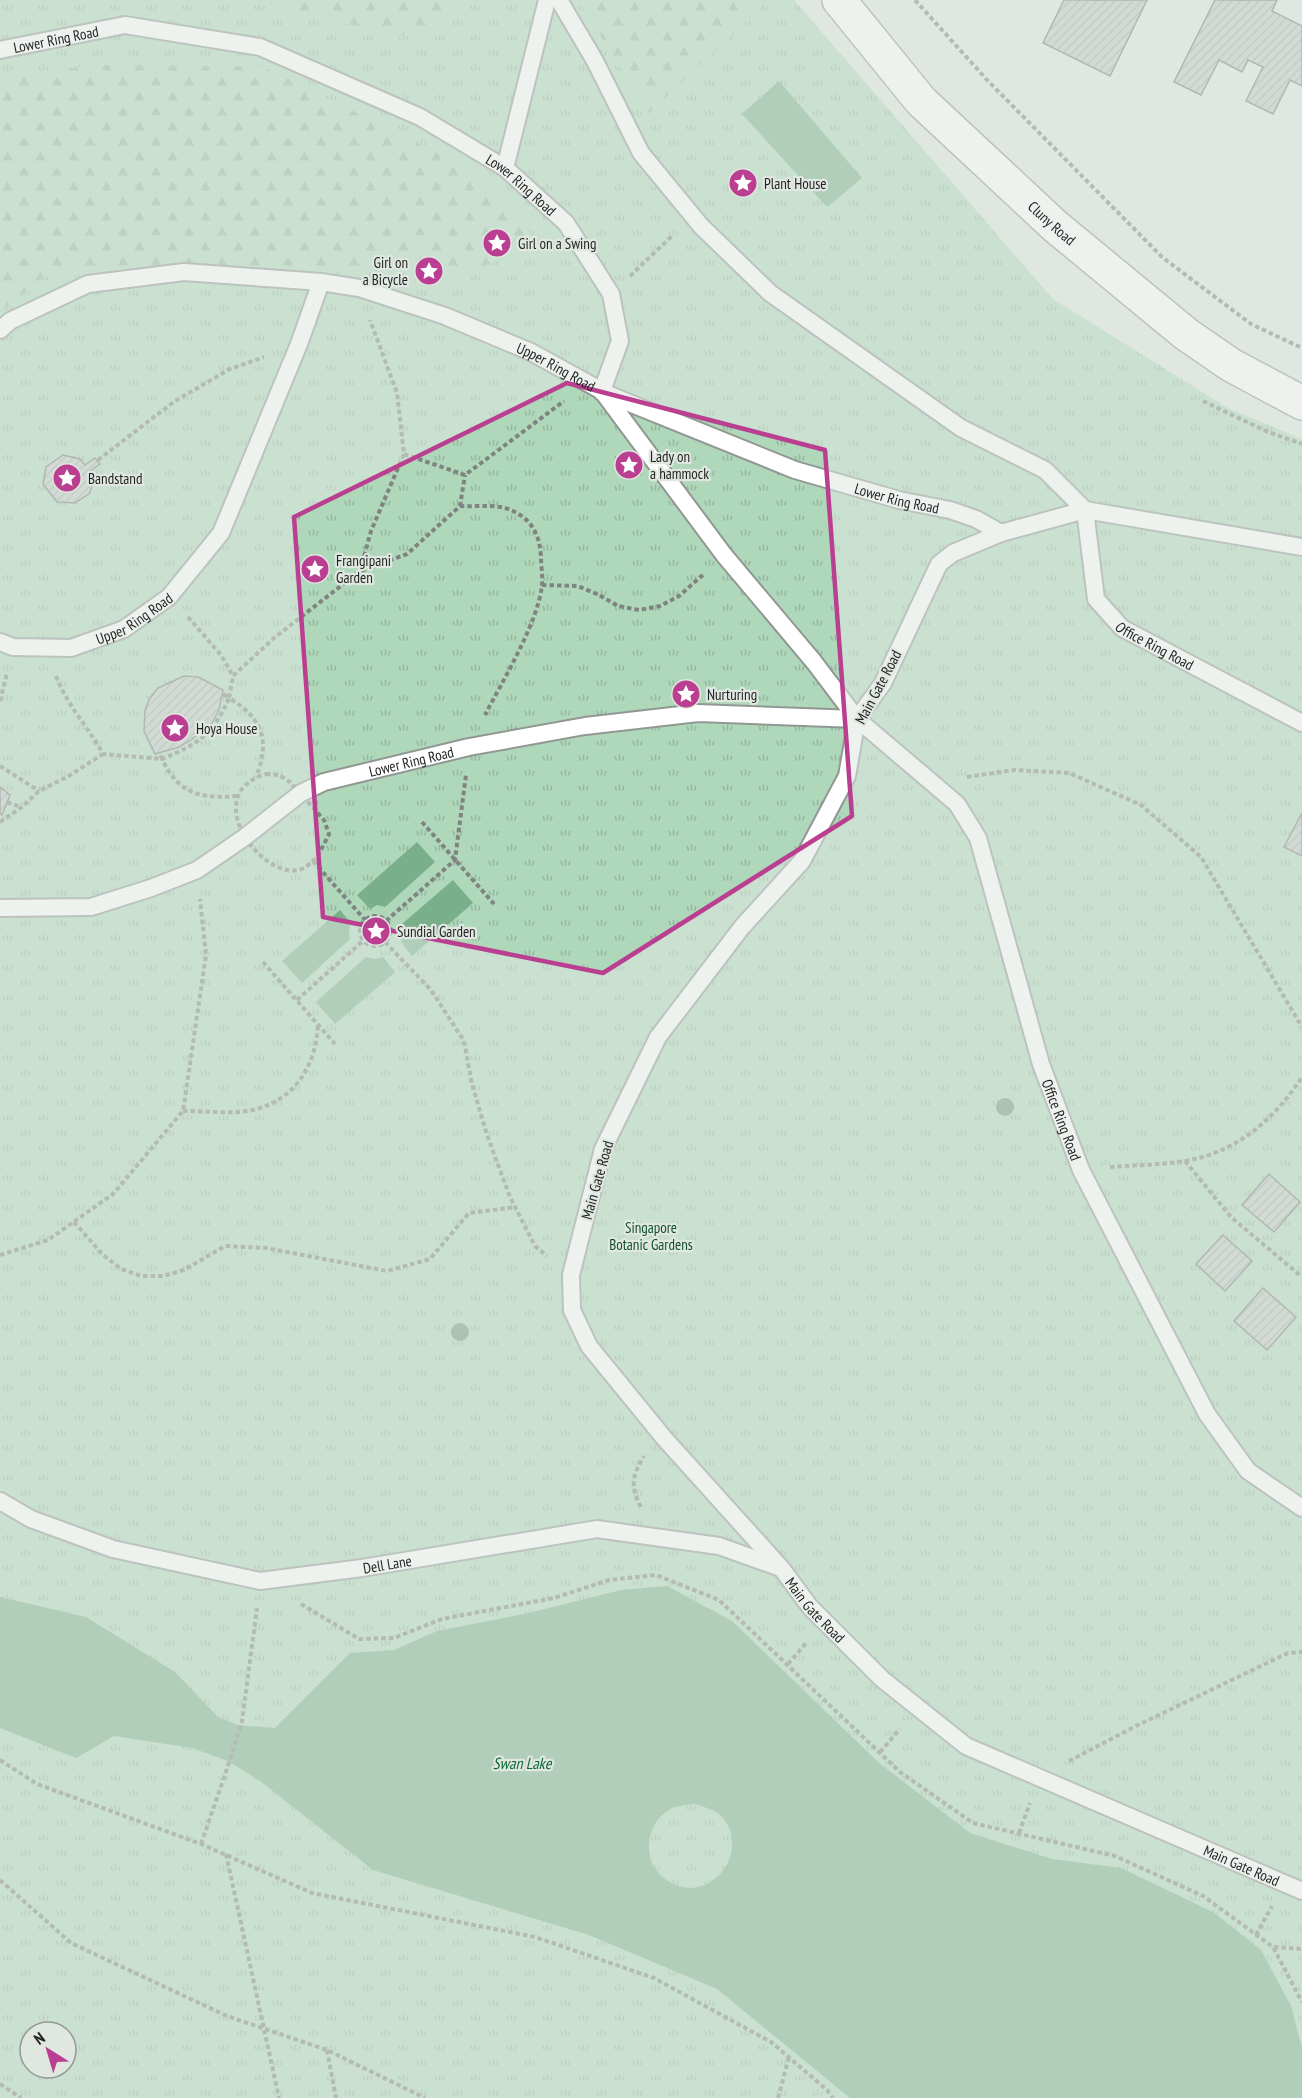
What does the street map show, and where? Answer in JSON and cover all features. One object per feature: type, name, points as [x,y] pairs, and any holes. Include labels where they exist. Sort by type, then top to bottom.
[{"type":"street","name":"Cluny Road","points":[[838,0],[921,101],[1055,226],[1186,334],[1232,365],[1302,403]]},
{"type":"lane","points":[[506,168],[547,0]]},
{"type":"lane","points":[[559,0],[595,61],[641,153],[693,216],[770,293],[961,428],[1045,470],[1084,510]]},
{"type":"lane","name":"Lower Ring Road","points":[[0,50],[125,25],[260,47],[420,117],[506,168],[566,223],[610,294],[620,341],[594,387],[795,470],[898,500],[950,510],[976,519],[1000,533]]},
{"type":"lane","name":"Upper Ring Road","points":[[0,330],[10,321],[88,284],[184,272],[321,282],[359,288],[445,316],[531,352],[594,387],[724,555],[814,663],[857,719]]},
{"type":"lane","name":"Upper Ring Road","points":[[0,642],[13,647],[71,648],[124,629],[169,597],[221,533],[299,344],[321,282]]},
{"type":"lane","name":"Main Gate Road","points":[[1302,547],[1084,510],[1000,533],[953,553],[939,564],[884,683],[857,719],[847,776],[802,861],[742,927],[658,1037],[603,1149],[571,1275],[572,1310],[589,1346],[664,1438],[782,1569],[810,1607],[882,1679],[966,1746],[1302,1891]]},
{"type":"lane","name":"Office Ring Road","points":[[1084,510],[1096,599],[1122,628],[1302,723]]},
{"type":"lane","name":"Lower Ring Road","points":[[0,908],[92,907],[197,870],[245,837],[301,793],[324,782],[469,747],[585,726],[698,713],[857,719]]},
{"type":"lane","name":"Office Ring Road","points":[[857,719],[957,804],[978,838],[1041,1064],[1081,1170],[1208,1414],[1248,1471],[1302,1508]]},
{"type":"lane","name":"Dell Lane","points":[[0,1501],[31,1520],[113,1549],[260,1581],[362,1568],[597,1529],[719,1546],[782,1569]]},
{"type":"path","points":[[915,0],[988,81],[1162,257],[1251,324],[1302,348]]},
{"type":"path","points":[[610,294],[693,216]]},
{"type":"path","points":[[359,288],[397,393],[404,454],[371,531],[360,571]]},
{"type":"path","points":[[98,460],[176,400],[221,374],[299,344]]},
{"type":"path","points":[[0,822],[22,807],[39,791],[67,777],[103,754],[161,756],[204,737],[219,721],[229,698],[233,676],[274,638],[360,571],[407,554],[460,506],[465,475],[594,387]]},
{"type":"path","points":[[1203,401],[1268,432],[1302,444]]},
{"type":"path","points":[[404,454],[465,475]]},
{"type":"path","points":[[386,921],[455,860],[469,747],[532,622],[542,585],[540,546],[536,531],[526,519],[513,511],[498,507],[460,506]]},
{"type":"path","points":[[542,585],[579,586],[599,594],[618,606],[639,610],[660,606],[679,596],[724,555]]},
{"type":"path","points":[[169,597],[221,655],[233,676]]},
{"type":"path","points":[[45,648],[64,697],[103,754]]},
{"type":"path","points":[[223,694],[249,712],[262,731],[264,742],[256,777]]},
{"type":"path","points":[[161,756],[173,778],[189,791],[218,798],[237,796]]},
{"type":"path","points":[[0,766],[39,791]]},
{"type":"path","points":[[931,782],[1014,770],[1069,773],[1141,805],[1201,857],[1302,1027]]},
{"type":"path","points":[[245,837],[260,855],[286,871],[303,868],[313,861],[329,834],[324,820],[301,793]]},
{"type":"path","points":[[7,802],[22,807]]},
{"type":"path","points":[[422,822],[494,904]]},
{"type":"path","points":[[313,861],[365,920]]},
{"type":"path","points":[[0,1255],[48,1240],[113,1194],[183,1111],[206,956],[197,870]]},
{"type":"path","points":[[374,916],[386,921],[390,932],[385,942],[376,946],[364,940],[360,930],[365,920],[374,916]]},
{"type":"path","points":[[297,1000],[364,940]]},
{"type":"path","points":[[385,942],[414,975],[431,990],[464,1041],[472,1084],[487,1135],[516,1207],[535,1246],[571,1275]]},
{"type":"path","points":[[263,962],[335,1044]]},
{"type":"path","points":[[183,1111],[240,1112],[263,1107],[284,1096],[301,1080],[311,1063],[317,1044],[318,1024]]},
{"type":"path","points":[[1081,1170],[1185,1161],[1219,1152],[1249,1136],[1288,1099],[1302,1077]]},
{"type":"path","points":[[1185,1161],[1230,1217],[1302,1277]]},
{"type":"path","points":[[74,1222],[103,1255],[121,1269],[141,1276],[162,1276],[184,1270],[225,1246],[266,1248],[387,1271],[430,1259],[469,1214],[516,1207]]},
{"type":"path","points":[[651,1536],[647,1519],[634,1495],[634,1474],[643,1457],[664,1438]]},
{"type":"path","points":[[201,1844],[242,1721],[260,1581],[359,1639],[371,1639],[394,1638],[441,1619],[554,1598],[609,1580],[656,1575],[719,1600],[900,1772],[973,1823],[1115,1856],[1203,1896],[1273,1947],[1302,2002]]},
{"type":"path","points":[[1039,1777],[1136,1726],[1288,1653],[1302,1652]]},
{"type":"path","points":[[0,1760],[37,1784],[201,1844],[312,1893],[535,1937],[654,1978],[771,2042],[827,2090],[833,2098]]},
{"type":"path","points":[[226,1854],[279,2098]]},
{"type":"path","points":[[0,1880],[71,1943],[226,2016],[327,2050],[425,2098]]},
{"type":"path","points":[[1273,1947],[1302,1949]]},
{"type":"path","points":[[327,2050],[336,2098]]},
{"type":"path","points":[[778,2098],[789,2057]]},
{"type":"path","points":[[0,2084],[21,2098]]},
{"type":"highlighted area","points":[[567,383],[825,450],[852,816],[603,973],[323,917],[294,517]]},
{"type":"green space","name":"Singapore Botanic Gardens","points":[[0,0],[794,0],[1053,299],[1228,408],[1302,439],[1302,2098],[0,2098]]},
{"type":"green space","points":[[258,0],[465,0],[462,5],[397,38]]},
{"type":"green space","points":[[579,0],[763,0],[765,3],[648,114]]},
{"type":"green space","points":[[109,65],[262,66],[481,175],[538,243],[440,285],[184,264],[49,273],[0,312],[0,74]]},
{"type":"water","points":[[779,81],[862,178],[827,207],[742,114]]},
{"type":"water","points":[[417,842],[435,862],[385,907],[377,905],[370,909],[357,895]]},
{"type":"water","points":[[453,880],[473,903],[412,956],[401,942],[402,924]]},
{"type":"water","points":[[340,910],[350,922],[350,939],[302,983],[282,961]]},
{"type":"water","points":[[366,957],[375,959],[383,957],[395,972],[335,1024],[316,1002]]},
{"type":"water","name":"Swan Lake","points":[[667,1586],[732,1621],[878,1762],[970,1833],[1052,1859],[1121,1868],[1213,1912],[1261,1950],[1291,2006],[1302,2048],[1302,2098],[850,2098],[717,1989],[589,1935],[373,1870],[259,1780],[228,1761],[192,1748],[114,1736],[76,1758],[0,1728],[0,1597],[86,1617],[175,1672],[218,1717],[238,1725],[275,1728],[350,1653],[394,1650],[437,1631],[529,1613],[621,1590]],"holes":[[[695,1804],[714,1811],[723,1818],[730,1832],[732,1846],[729,1859],[722,1872],[712,1881],[700,1887],[686,1888],[671,1883],[663,1877],[652,1863],[649,1847],[655,1824],[665,1812],[678,1806]]]},
{"type":"building","points":[[1064,0],[1147,0],[1110,76],[1043,43]]},
{"type":"building","points":[[1215,0],[1277,0],[1272,11],[1302,26],[1302,86],[1290,80],[1273,114],[1246,101],[1263,67],[1248,60],[1242,72],[1219,60],[1201,95],[1174,82]]},
{"type":"building","points":[[63,455],[80,459],[85,465],[95,458],[100,464],[90,471],[95,479],[89,494],[75,503],[57,502],[43,484],[46,467]]},
{"type":"building","points":[[184,676],[198,677],[223,690],[219,710],[212,723],[191,740],[179,747],[155,754],[144,731],[145,710],[150,698],[158,688]]},
{"type":"building","points":[[0,787],[10,795],[2,815],[0,814]]},
{"type":"building","points":[[1302,813],[1302,856],[1284,847]]},
{"type":"building","points":[[1269,1174],[1300,1202],[1274,1232],[1242,1205]]},
{"type":"building","points":[[1223,1235],[1252,1261],[1225,1291],[1196,1264]]},
{"type":"building","points":[[1263,1288],[1296,1317],[1267,1350],[1234,1321]]},
{"type":"place","name":"Plant House","points":[[743,183]]},
{"type":"place","name":"Girl on a Swing","points":[[497,243]]},
{"type":"place","name":"Girl on a Bicycle","points":[[429,271]]},
{"type":"place","name":"Lady on a hammock","points":[[629,465]]},
{"type":"place","name":"Bandstand","points":[[67,478]]},
{"type":"place","name":"Frangipani Garden","points":[[315,569]]},
{"type":"place","name":"Nurturing","points":[[686,694]]},
{"type":"place","name":"Hoya House","points":[[175,728]]},
{"type":"place","name":"Sundial Garden","points":[[376,931]]}]
